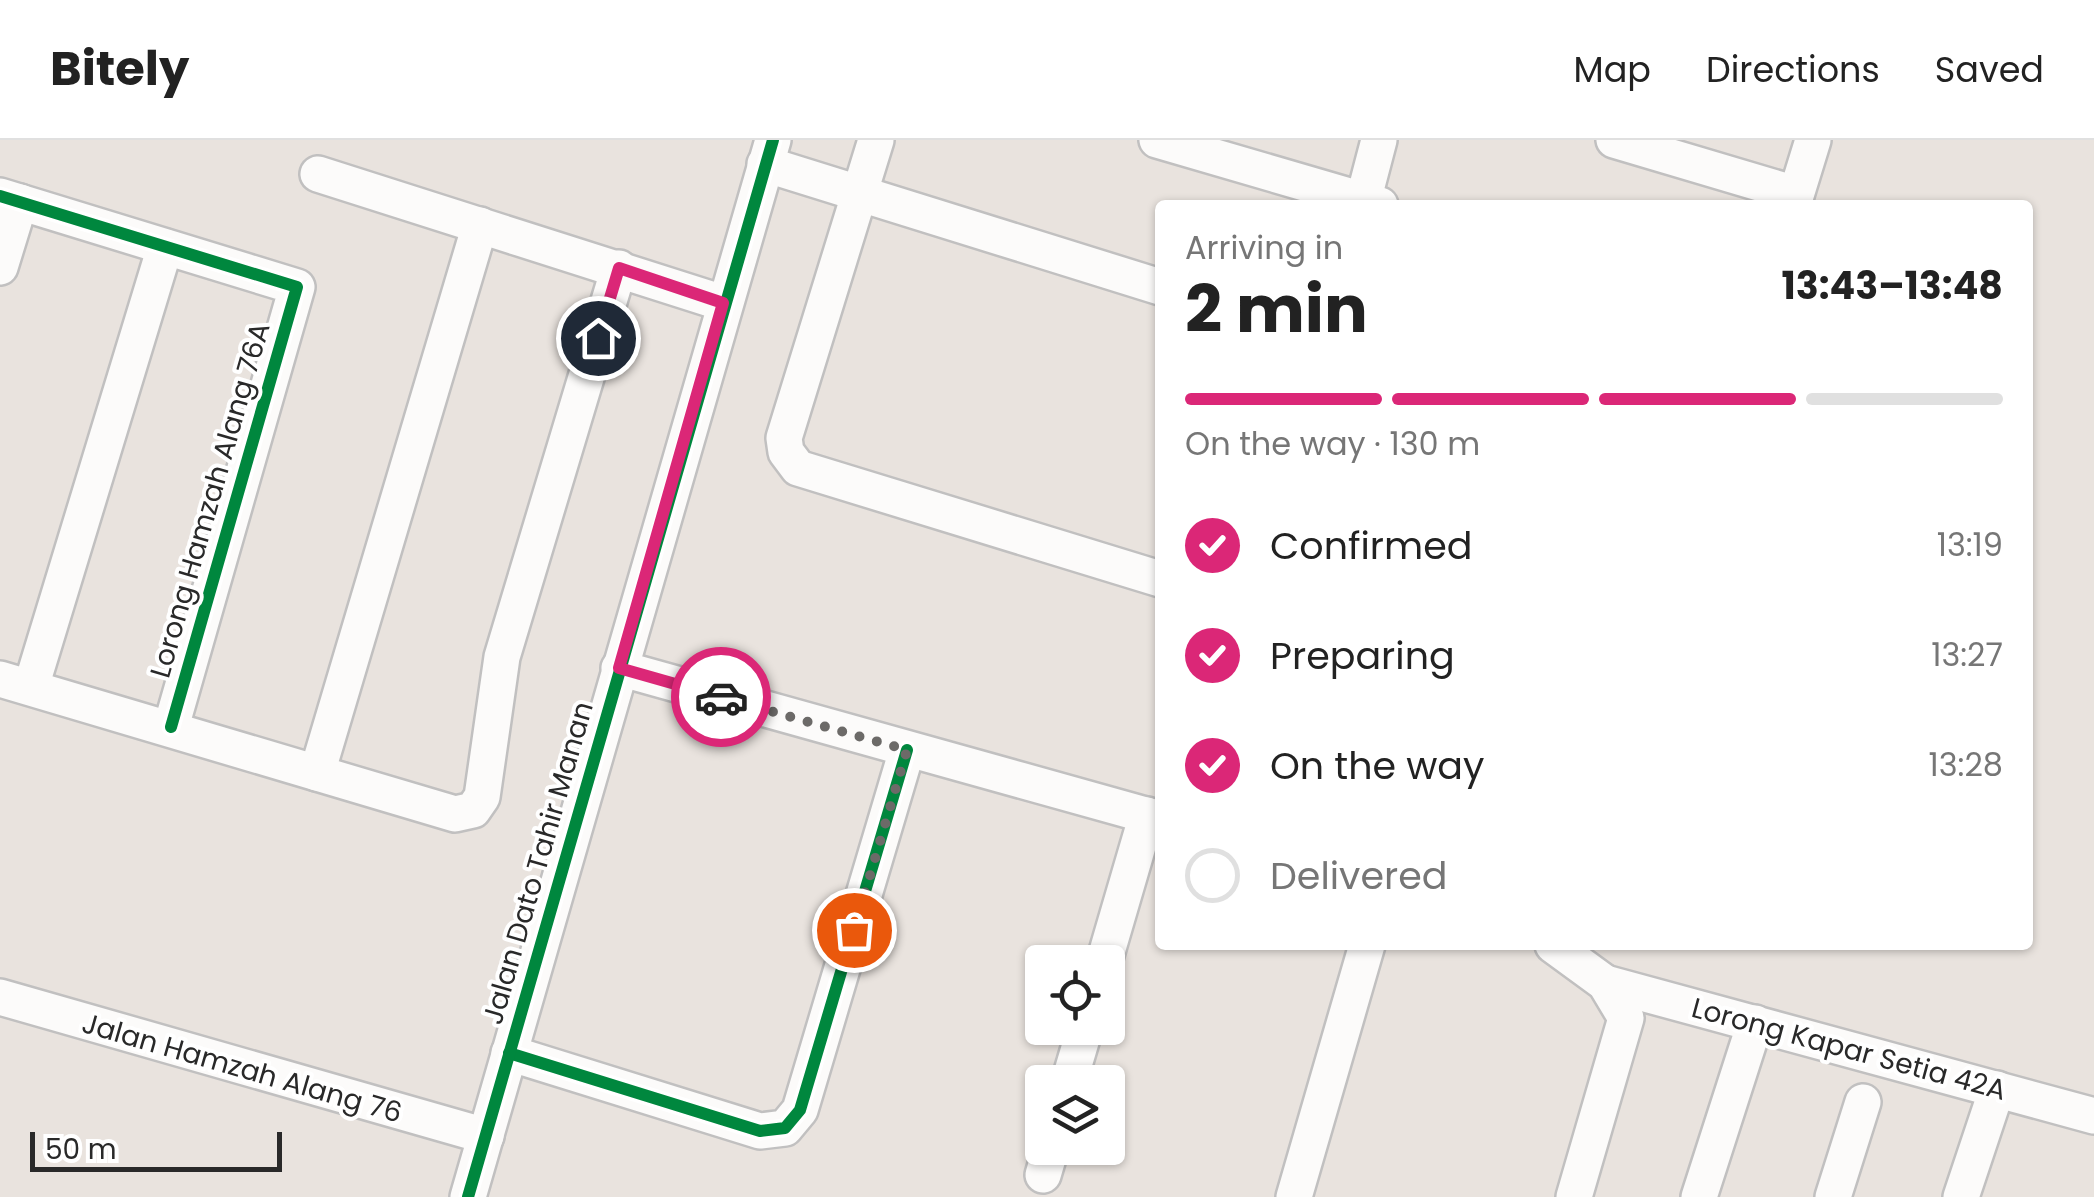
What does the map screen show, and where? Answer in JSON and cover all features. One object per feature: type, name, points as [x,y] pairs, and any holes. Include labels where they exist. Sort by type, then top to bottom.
[{"type":"street","points":[[876,140],[784,438],[786,452],[798,468],[1155,577]]},
{"type":"street","points":[[1157,140],[1359,200]]},
{"type":"street","points":[[1370,200],[1380,140]]},
{"type":"street","points":[[1614,140],[1794,199],[1812,140]]},
{"type":"street","points":[[769,152],[859,197],[1155,286]]},
{"type":"street","name":"Jalan Dato Tahir Manan","points":[[468,1197],[769,152]]},
{"type":"street","points":[[318,174],[723,303]]},
{"type":"street","points":[[0,267],[10,199],[165,247],[15,683],[456,814],[473,810],[482,797],[502,657],[619,268]]},
{"type":"street","points":[[316,774],[480,224]]},
{"type":"street","name":"Lorong Hamzah Alang 76A","points":[[165,247],[297,287],[171,727]]},
{"type":"street","points":[[619,668],[1154,817],[1110,945]]},
{"type":"street","points":[[509,1053],[760,1131],[785,1128],[800,1110],[907,750]]},
{"type":"street","points":[[1294,1197],[1367,950]]},
{"type":"street","points":[[1565,950],[1605,983],[1626,1018],[1574,1197]]},
{"type":"street","name":"Lorong Kapar Setia 42A","points":[[1605,983],[2094,1116]]},
{"type":"street","name":"Jalan Hamzah Alang 76","points":[[2,1003],[486,1136]]},
{"type":"street","points":[[1699,1197],[1755,1024]]},
{"type":"street","points":[[1961,1197],[1997,1089]]},
{"type":"street","points":[[1833,1197],[1863,1102]]},
{"type":"cycle path","points":[[468,1197],[773,140]]},
{"type":"cycle path","points":[[0,196],[297,287],[171,727]]},
{"type":"cycle path","points":[[509,1053],[760,1131],[785,1128],[800,1110],[907,750]]},
{"type":"way so far","points":[[721,697],[907,750],[854,930]]},
{"type":"route","points":[[598,338],[619,268],[723,303],[619,668],[721,697]]}]
